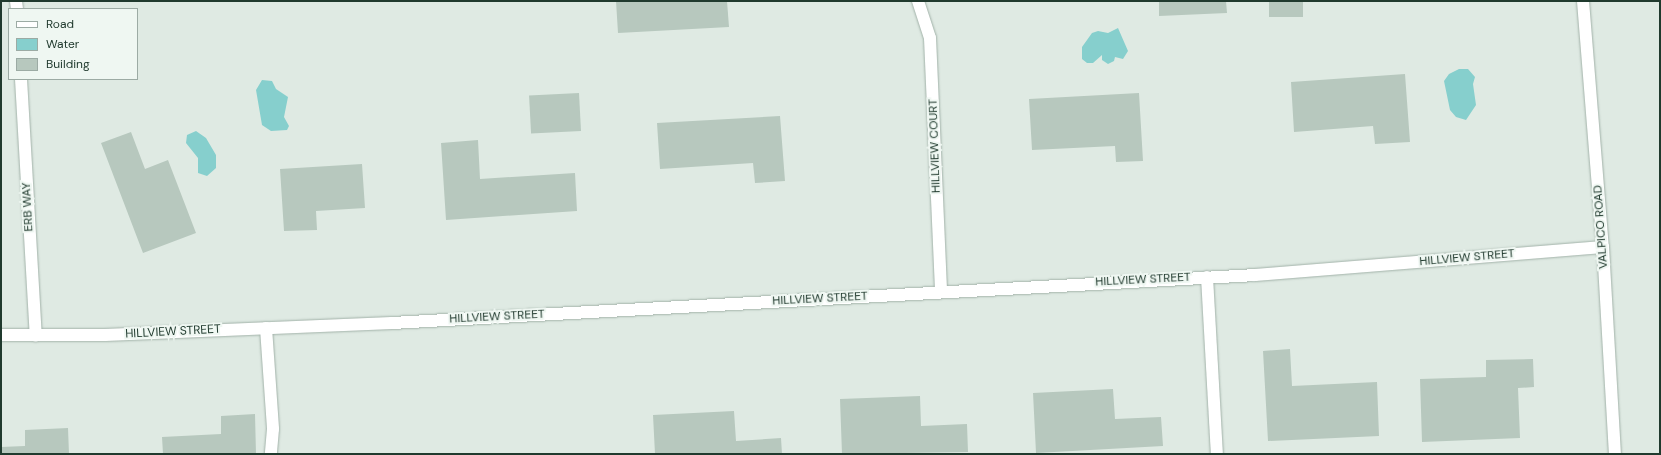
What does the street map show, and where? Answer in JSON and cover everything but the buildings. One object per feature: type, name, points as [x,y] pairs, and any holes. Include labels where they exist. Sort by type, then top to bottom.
[{"type":"street","name":"HILLVIEW COURT","points":[[918,1],[930,38],[941,292]]},
{"type":"street","name":"VALPICO ROAD","points":[[1583,1],[1603,248],[1614,454]]},
{"type":"street","name":"ERB WAY","points":[[21,80],[36,336]]},
{"type":"street","name":"HILLVIEW STREET","points":[[1,335],[36,336],[266,328],[941,292],[1208,277],[1603,248]]},
{"type":"street","points":[[1208,277],[1217,454]]},
{"type":"street","points":[[266,328],[273,429],[272,454]]},
{"type":"water","points":[[1118,28],[1128,51],[1123,59],[1115,57],[1114,61],[1108,64],[1102,60],[1102,55],[1093,63],[1087,63],[1082,59],[1082,47],[1092,33],[1098,31],[1108,33]]},
{"type":"water","points":[[1459,69],[1468,69],[1475,77],[1473,84],[1476,105],[1466,120],[1456,117],[1450,110],[1444,81],[1449,74]]},
{"type":"water","points":[[262,80],[272,81],[276,89],[288,97],[284,117],[289,126],[287,130],[271,131],[262,125],[256,90]]},
{"type":"water","points":[[196,131],[206,138],[216,155],[216,168],[207,176],[198,173],[198,158],[186,143],[187,135]]}]
